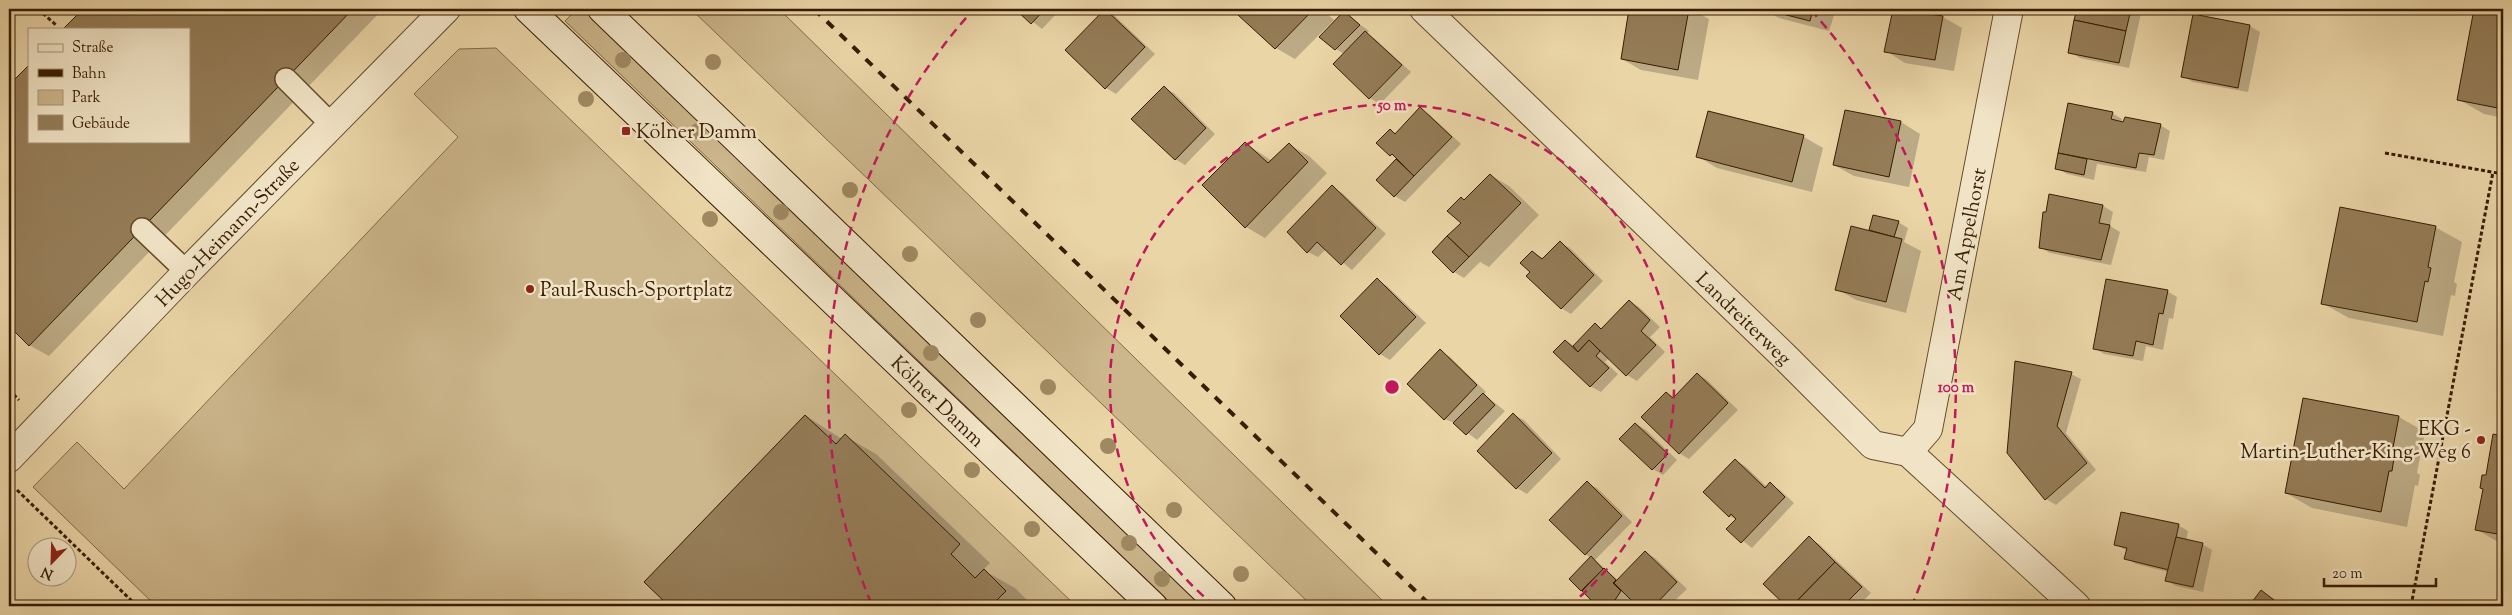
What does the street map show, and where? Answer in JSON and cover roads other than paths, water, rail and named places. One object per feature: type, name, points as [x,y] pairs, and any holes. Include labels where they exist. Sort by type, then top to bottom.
[{"type":"street","name":"Hugo-Heimann-Straße","points":[[9,458],[187,272],[446,9]]},
{"type":"street","name":"Kölner Damm","points":[[528,9],[1153,606]]},
{"type":"street","points":[[602,9],[1222,606]]},
{"type":"street","name":"Landreiterweg","points":[[1424,9],[1786,358],[1873,445],[1908,452]]},
{"type":"street","name":"Am Appelhorst","points":[[1908,452],[1928,429],[2009,9]]},
{"type":"street","points":[[1908,452],[2076,606]]},
{"type":"lane","points":[[286,79],[332,124]]},
{"type":"lane","points":[[142,229],[187,272]]},
{"type":"railway","points":[[814,9],[1431,606]]},
{"type":"place","name":"Kölner Damm","points":[[626,131]]},
{"type":"place","name":"Paul-Rusch-Sportplatz","points":[[530,289]]},
{"type":"place","name":"EKG - Martin-Luther-King-Weg 6","points":[[2481,440]]}]
